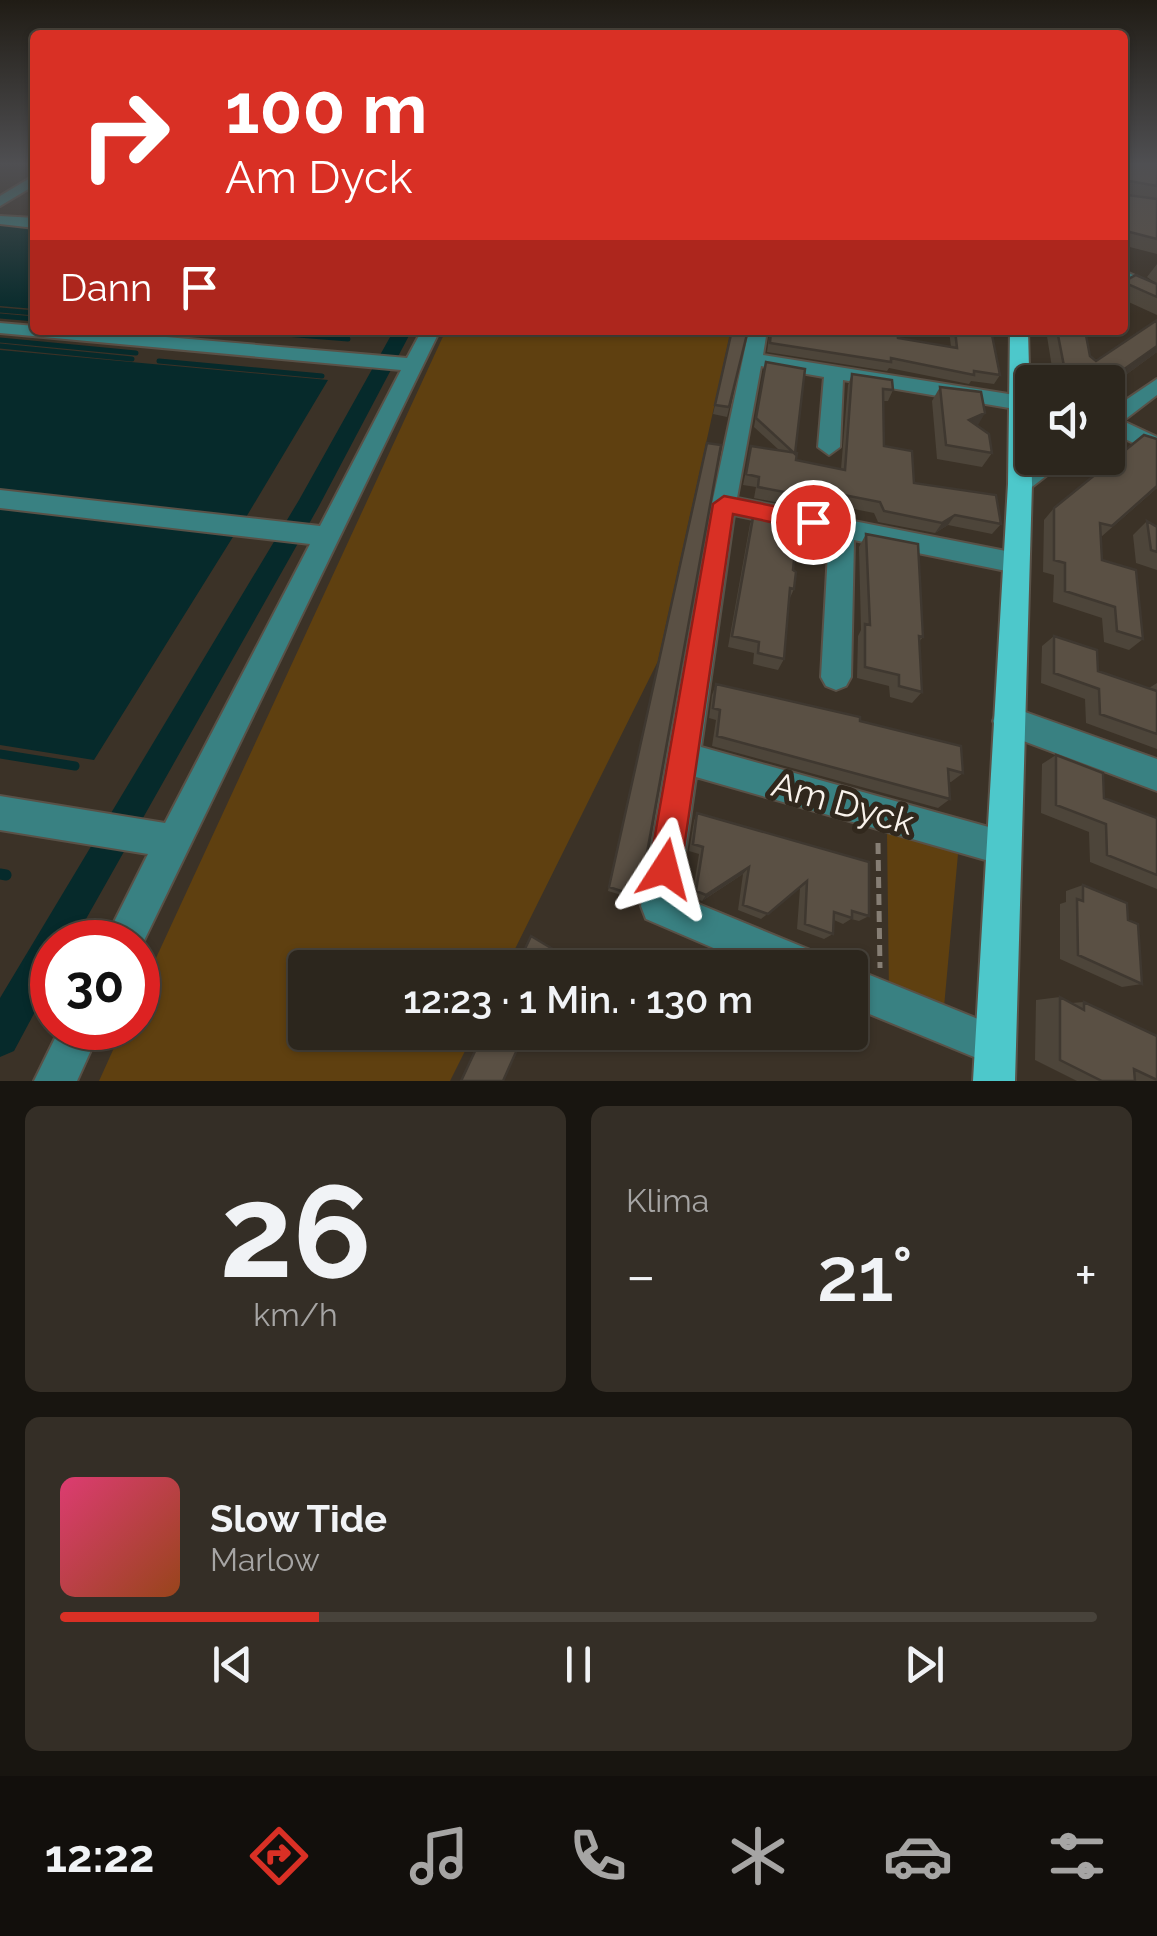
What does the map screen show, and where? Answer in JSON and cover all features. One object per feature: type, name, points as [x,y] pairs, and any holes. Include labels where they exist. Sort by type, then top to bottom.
[{"type":"main road","points":[[1019,335],[1022,365]]},
{"type":"main road","points":[[995,1062],[1021,475]]},
{"type":"street","points":[[0,220],[30,223]]},
{"type":"street","points":[[1128,277],[1157,293]]},
{"type":"street","points":[[0,328],[30,331]]},
{"type":"street","points":[[79,335],[394,363]]},
{"type":"street","points":[[129,920],[155,839],[302,533],[394,363],[425,335]]},
{"type":"street","points":[[763,950],[659,906],[724,504],[755,344],[834,372],[1015,395]]},
{"type":"street","points":[[829,447],[834,372]]},
{"type":"street","points":[[1125,410],[1157,386]]},
{"type":"street","points":[[1125,431],[1157,446]]},
{"type":"street","points":[[1020,484],[1033,475]]},
{"type":"street","points":[[0,499],[302,533]]},
{"type":"street","points":[[724,504],[1016,563]]},
{"type":"street","points":[[836,677],[842,528]]},
{"type":"street","points":[[1008,721],[1157,775]]},
{"type":"street","name":"Am Dyck","points":[[683,758],[1002,848]]},
{"type":"street","points":[[0,813],[155,839]]},
{"type":"street","points":[[868,994],[995,1062]]},
{"type":"street","points":[[54,1081],[70,1050]]},
{"type":"path","points":[[868,951],[878,813]]},
{"type":"shaded area","points":[[444,335],[730,335],[658,661],[514,950],[288,950],[288,1050],[466,1050],[450,1081],[99,1081],[113,1050],[160,1050],[160,949]]},
{"type":"shaded area","points":[[887,830],[958,854],[943,1018],[889,995]]},
{"type":"water","points":[[0,223],[30,225],[30,309],[0,306]]},
{"type":"water","points":[[0,350],[328,380],[245,519],[0,492]]},
{"type":"water","points":[[0,505],[236,532],[94,760],[0,745]]},
{"type":"building","points":[[1128,213],[1157,213],[1157,239],[1128,232]]},
{"type":"building","points":[[1136,275],[1157,284],[1157,297],[1128,284],[1128,279]]},
{"type":"building","points":[[1157,320],[1157,346],[1125,369],[1125,365],[1064,365],[1058,335],[1086,335],[1090,356],[1096,361]]},
{"type":"building","points":[[731,335],[747,335],[729,407],[715,405]]},
{"type":"building","points":[[771,335],[898,335],[957,348],[956,335],[992,335],[1000,375],[974,371],[974,375],[891,358],[891,362],[770,343]]},
{"type":"building","points":[[766,362],[805,369],[795,454],[756,418]]},
{"type":"building","points":[[852,374],[892,380],[893,390],[883,389],[884,446],[912,451],[914,483],[996,495],[1001,524],[955,515],[942,523],[884,511],[880,502],[839,494],[826,500],[758,487],[759,477],[746,474],[751,446],[797,453],[796,460],[845,470]]},
{"type":"building","points":[[940,387],[981,392],[985,413],[969,420],[989,434],[992,453],[946,445]]},
{"type":"building","points":[[1144,435],[1157,439],[1157,486],[1112,526],[1100,523],[1102,560],[1136,570],[1143,639],[1117,631],[1115,607],[1065,591],[1065,563],[1054,560],[1054,508],[1095,475],[1125,475],[1125,450]]},
{"type":"building","points":[[707,443],[721,445],[639,897],[609,887]]},
{"type":"building","points":[[754,512],[808,521],[798,520],[793,570],[796,572],[794,589],[790,588],[784,659],[758,653],[759,642],[732,636]]},
{"type":"building","points":[[1147,521],[1157,527],[1157,552],[1151,550]]},
{"type":"building","points":[[866,534],[918,544],[922,692],[899,686],[899,675],[865,667],[865,624],[870,625]]},
{"type":"building","points":[[1054,636],[1097,650],[1098,671],[1157,691],[1157,734],[1100,714],[1099,689],[1054,673]]},
{"type":"building","points":[[716,684],[860,717],[860,721],[961,746],[963,773],[948,769],[950,799],[717,736],[720,710],[713,708]]},
{"type":"building","points":[[1056,755],[1103,773],[1104,798],[1157,818],[1157,875],[1107,855],[1106,824],[1056,805]]},
{"type":"building","points":[[697,813],[869,862],[869,916],[852,911],[852,918],[834,912],[833,934],[805,924],[807,881],[768,914],[743,905],[749,867],[706,895],[696,891],[703,847],[693,844]]},
{"type":"building","points":[[1083,885],[1127,903],[1128,920],[1138,924],[1142,984],[1078,955],[1077,899],[1083,901]]},
{"type":"building","points":[[531,936],[554,950],[524,950]]},
{"type":"building","points":[[1060,997],[1084,1010],[1084,1002],[1157,1036],[1157,1080],[1134,1069],[1135,1081],[1102,1081],[1060,1060]]},
{"type":"building","points":[[476,1050],[517,1050],[503,1081],[461,1081]]},
{"type":"waterway","points":[[0,310],[30,313]]},
{"type":"waterway","points":[[0,316],[30,319]]},
{"type":"waterway","points":[[298,335],[348,339]]},
{"type":"waterway","points":[[66,920],[307,506],[400,335]]},
{"type":"waterway","points":[[0,340],[136,353]]},
{"type":"waterway","points":[[0,346],[132,359]]},
{"type":"waterway","points":[[159,361],[322,376]]},
{"type":"waterway","points":[[0,754],[75,766]]},
{"type":"waterway","points":[[0,874],[6,875]]},
{"type":"waterway","points":[[0,1037],[30,983]]},
{"type":"route","points":[[665,869],[724,504],[813,522]]}]
